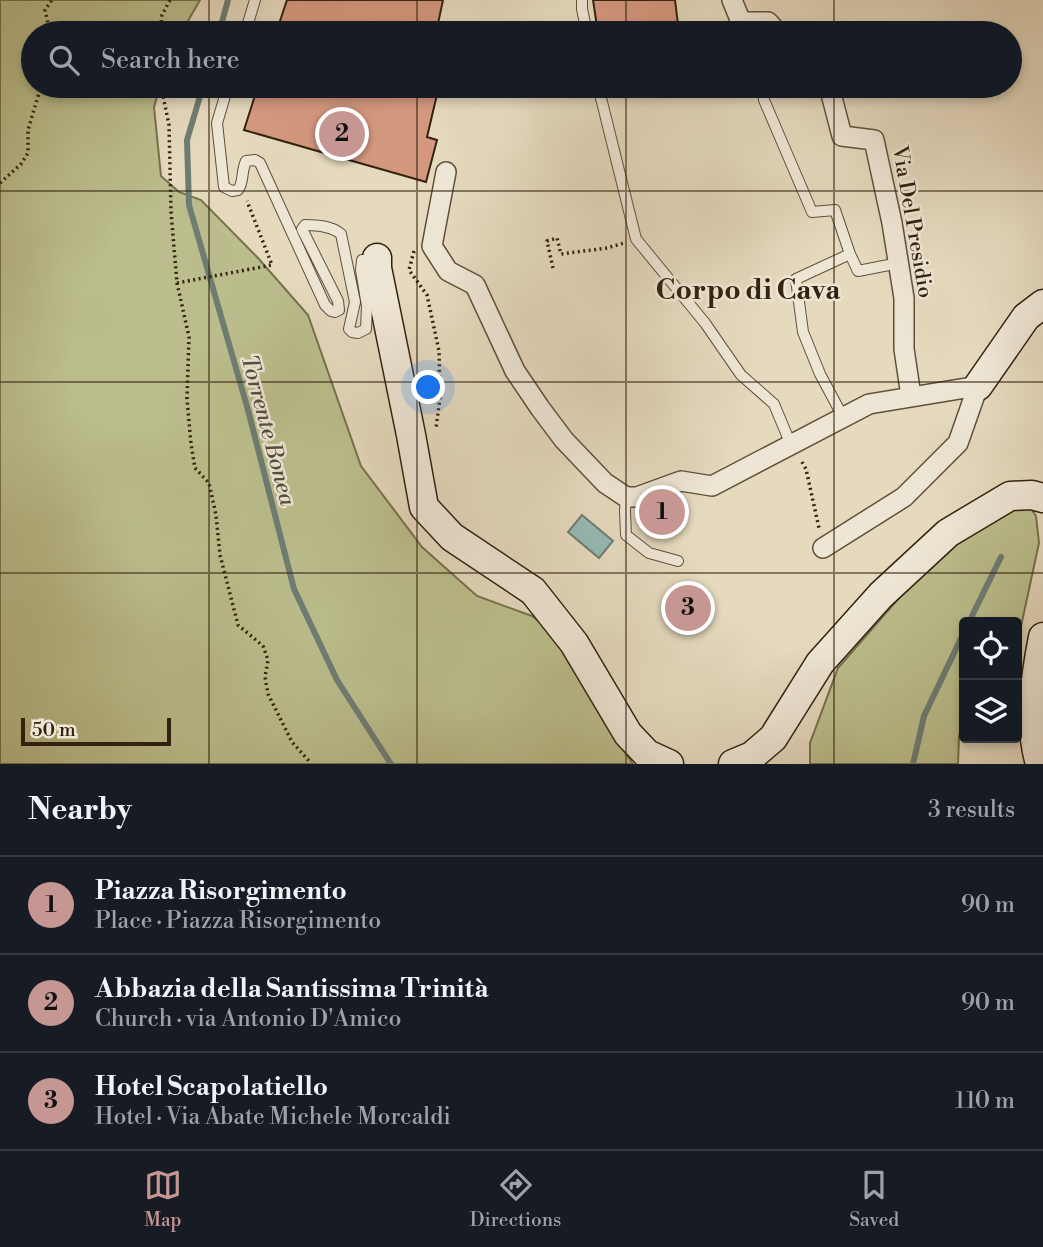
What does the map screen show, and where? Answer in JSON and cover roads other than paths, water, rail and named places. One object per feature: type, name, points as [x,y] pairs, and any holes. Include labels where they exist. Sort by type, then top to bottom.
[{"type":"street","points":[[732,0],[741,21]]},
{"type":"street","name":"Via Del Presidio","points":[[831,98],[842,136],[874,140],[899,262],[904,298],[904,349],[911,396]]},
{"type":"street","points":[[446,172],[432,246],[448,271],[475,285],[515,371],[564,440],[605,483],[626,498],[637,497],[681,481],[712,486],[869,404],[978,386]]},
{"type":"street","points":[[369,259],[377,268],[424,507],[453,537],[533,592],[575,643],[628,734],[647,754],[669,764]]},
{"type":"street","points":[[823,548],[904,497],[958,443],[978,386],[1026,317],[1043,303]]},
{"type":"street","points":[[733,764],[752,756],[773,738],[820,663],[881,595],[948,533],[1010,496],[1032,495],[1043,499]]},
{"type":"street","points":[[1040,764],[1033,714],[1043,637]]},
{"type":"lane","points":[[249,21],[255,0]]},
{"type":"lane","points":[[582,0],[584,21]]},
{"type":"lane","points":[[224,98],[217,123],[224,187],[232,191],[238,190],[246,161],[256,160],[260,163],[325,305],[335,312],[339,310],[338,301],[302,229],[305,225],[314,225],[330,228],[341,234],[355,302],[349,329],[352,332],[358,333],[366,329],[367,306],[361,270],[369,259]]},
{"type":"lane","points":[[601,98],[636,239],[705,323],[741,375],[774,404],[791,445]]},
{"type":"lane","points":[[764,98],[812,212],[835,210],[858,271],[899,262]]},
{"type":"lane","points":[[843,417],[820,374],[803,332],[796,279],[850,254]]},
{"type":"lane","points":[[626,498],[626,535],[649,553],[678,561]]},
{"type":"water","points":[[582,515],[613,541],[599,558],[568,532]]},
{"type":"waterway","name":"Torrente Bonea","points":[[222,21],[228,0]]},
{"type":"waterway","name":"Torrente Bonea","points":[[199,98],[187,140],[189,205],[248,410],[294,589],[337,680],[391,764]]},
{"type":"waterway","points":[[971,617],[1001,557]]},
{"type":"waterway","points":[[913,764],[924,716],[959,642]]},
{"type":"place","name":"Abbazia della Santissima Trinità","points":[[342,134]]},
{"type":"place","name":"Piazza Risorgimento","points":[[662,512]]},
{"type":"place","name":"Hotel Scapolatiello","points":[[688,608]]},
{"type":"district","name":"Corpo di Cava","points":[[748,290]]}]
